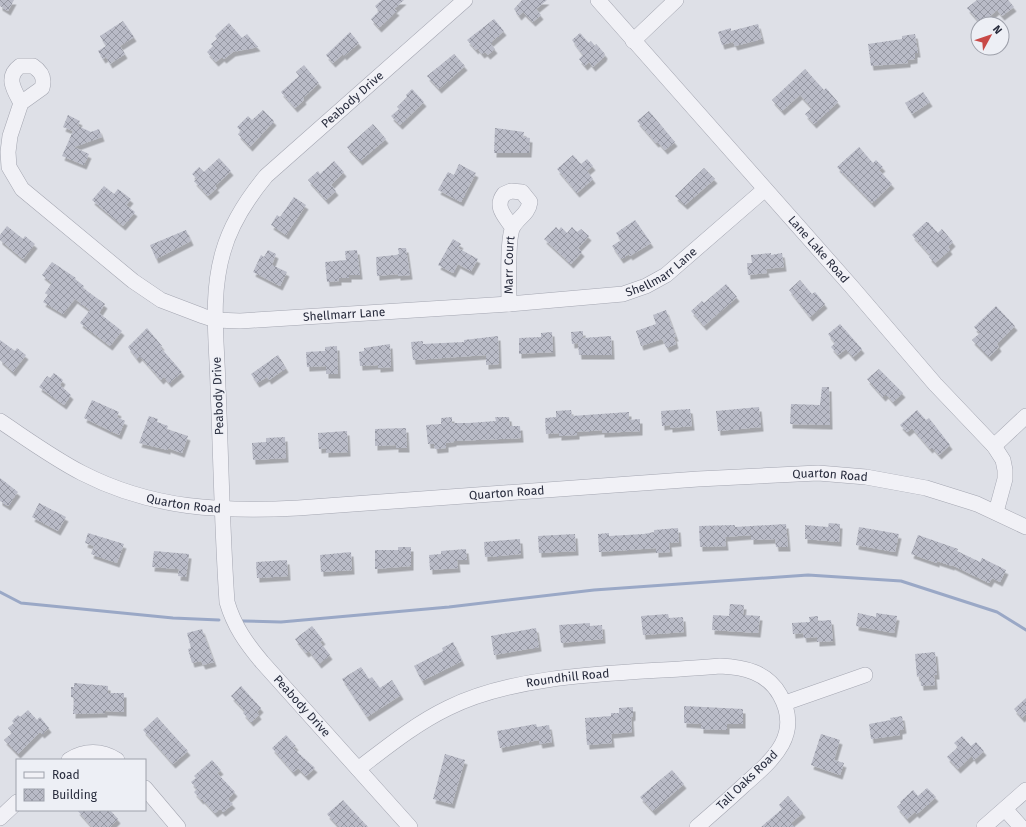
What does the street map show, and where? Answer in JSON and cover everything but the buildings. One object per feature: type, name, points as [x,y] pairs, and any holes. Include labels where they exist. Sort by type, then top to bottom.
[{"type":"street","name":"Peabody Drive","points":[[410,827],[262,662],[240,634],[227,602],[215,320],[216,287],[222,254],[232,225],[251,194],[278,164],[465,0]]},
{"type":"street","name":"Lane Lake Road","points":[[598,0],[764,190],[851,286],[935,384],[994,446],[1003,460],[1005,470],[1005,479],[996,512]]},
{"type":"street","points":[[633,41],[676,0]]},
{"type":"street","name":"Shellmarr Lane","points":[[21,103],[10,136],[8,152],[9,167],[22,189],[147,292],[180,309],[215,320],[240,321],[509,304],[623,294],[646,286],[679,265],[764,190]]},
{"type":"street","name":"Marr Court","points":[[509,304],[509,268],[512,227]]},
{"type":"street","points":[[994,446],[1026,416]]},
{"type":"street","name":"Quarton Road","points":[[0,421],[63,463],[101,482],[166,503],[222,510],[298,508],[698,479],[811,473],[842,474],[893,481],[951,495],[996,512],[1026,526]]},
{"type":"street","name":"Roundhill Road","points":[[358,769],[411,729],[449,707],[489,692],[547,680],[720,666],[741,667],[757,673],[770,681],[785,703]]},
{"type":"street","points":[[785,703],[865,675]]},
{"type":"street","name":"Tall Oaks Road","points":[[697,827],[766,766],[778,751],[786,737],[788,726],[785,703]]},
{"type":"street","points":[[71,759],[82,754],[98,752],[108,754],[116,759]]},
{"type":"street","points":[[146,789],[178,827]]},
{"type":"street","points":[[984,827],[1026,790]]},
{"type":"street","points":[[0,818],[16,803]]},
{"type":"street","points":[[1005,809],[1021,827]]},
{"type":"waterway","points":[[243,621],[281,622],[449,607],[594,590],[808,575],[901,581],[997,612],[1026,630]]},
{"type":"waterway","points":[[0,592],[21,603],[173,618],[219,620]]}]
